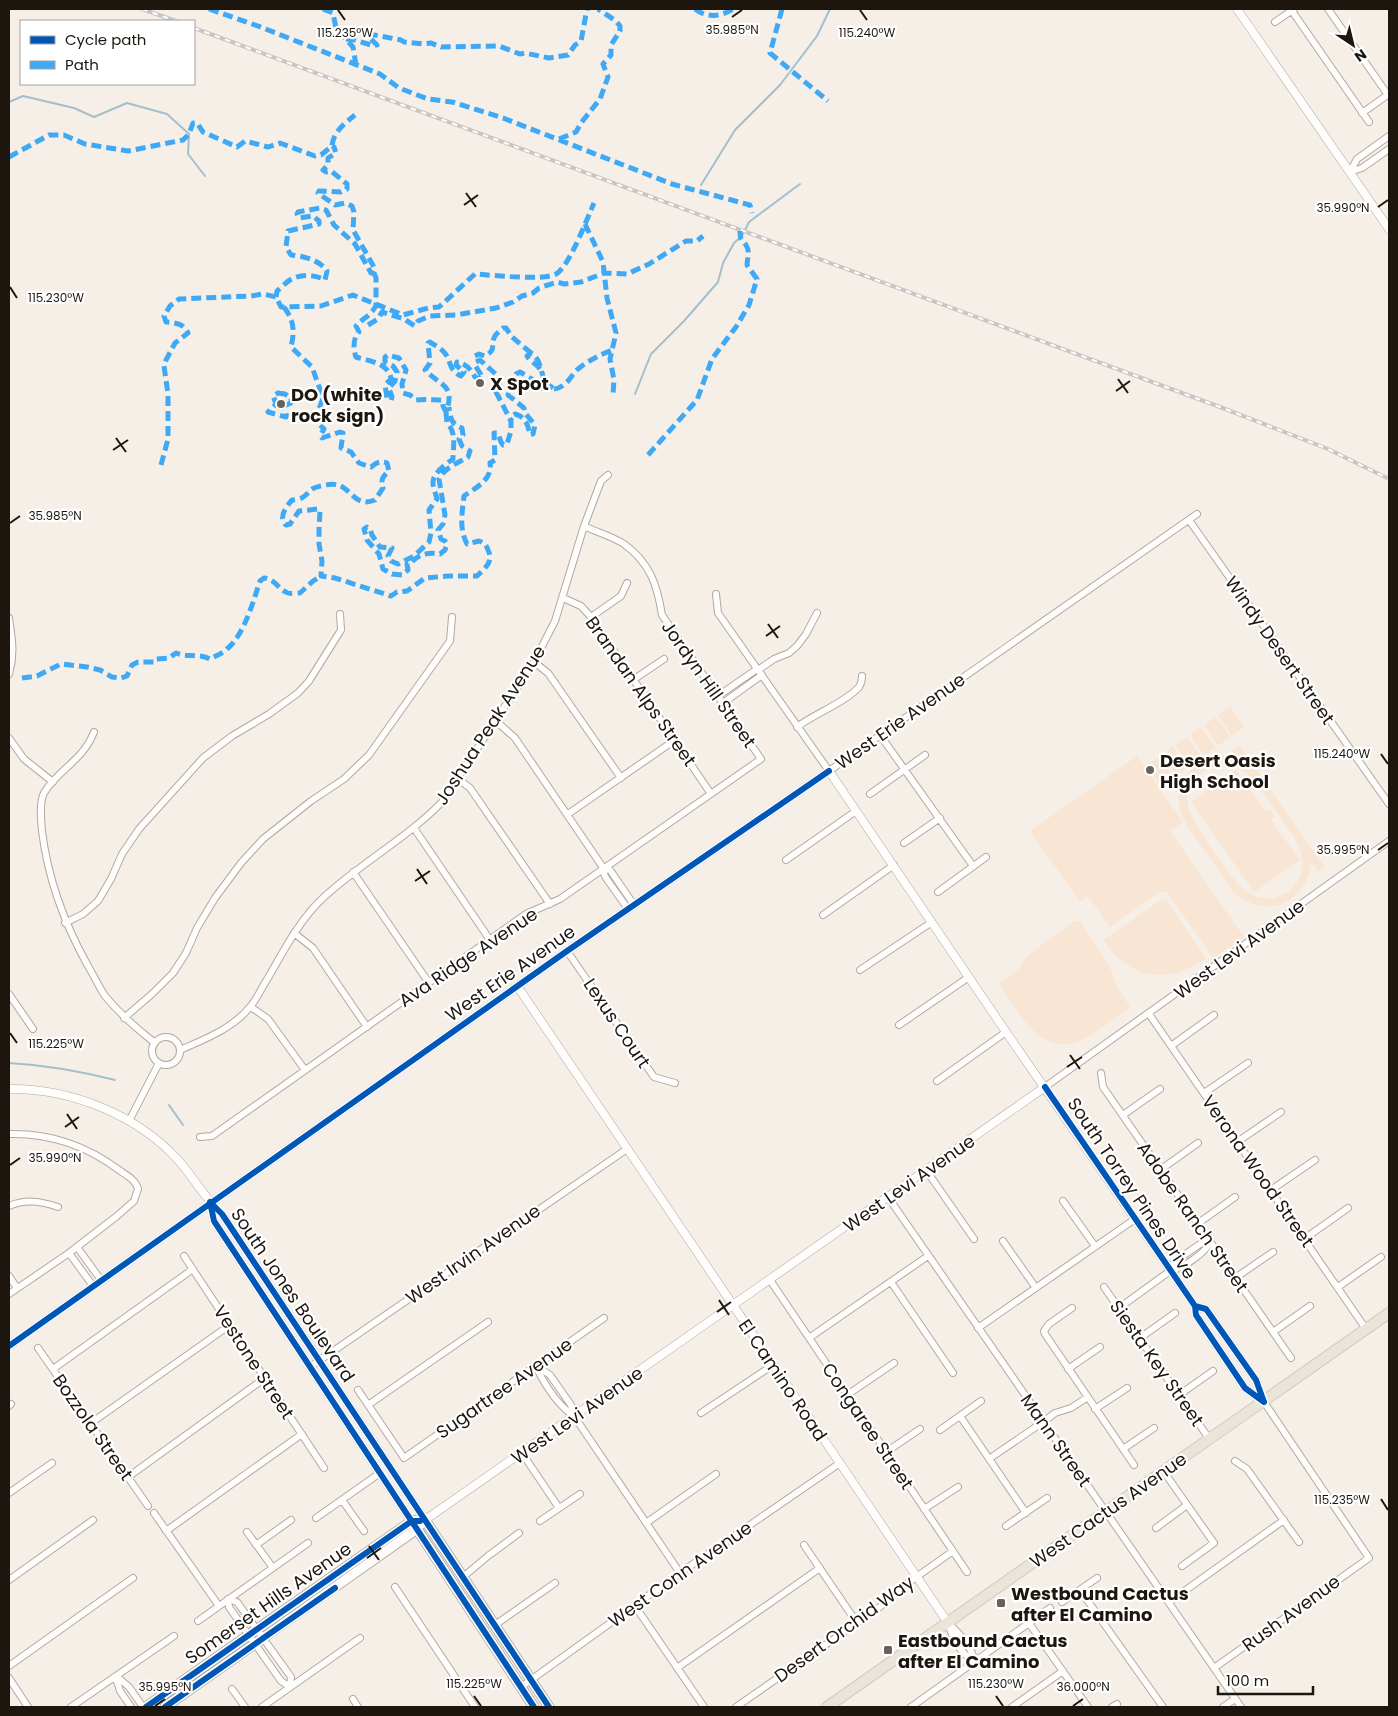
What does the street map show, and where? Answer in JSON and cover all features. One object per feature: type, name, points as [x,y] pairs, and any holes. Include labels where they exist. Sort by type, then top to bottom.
[{"type":"main road","name":"West Cactus Avenue","points":[[827,1707],[1389,1314]]},
{"type":"main road","points":[[415,1525],[425,1520]]},
{"type":"main road","name":"South Jones Boulevard","points":[[425,1520],[549,1707]]},
{"type":"main road","name":"South Jones Boulevard","points":[[415,1525],[534,1707]]},
{"type":"main road","name":"Somerset Hills Avenue","points":[[144,1707],[415,1525]]},
{"type":"main road","name":"Somerset Hills Avenue","points":[[165,1707],[259,1641],[415,1525]]},
{"type":"street","points":[[1237,9],[1389,229]]},
{"type":"street","points":[[1328,9],[1389,95],[1362,113]]},
{"type":"street","points":[[1275,22],[1294,10],[1369,122]]},
{"type":"street","points":[[1350,172],[1357,159],[1389,136]]},
{"type":"street","points":[[1350,172],[1362,168],[1389,149]]},
{"type":"street","name":"Joshua Peak Avenue","points":[[180,1050],[208,1038],[233,1024],[251,1006],[294,933],[322,898],[353,872],[425,820],[442,802],[534,662],[555,621],[584,526],[601,481],[608,475]]},
{"type":"street","name":"West Erie Avenue","points":[[9,1346],[567,951],[1197,514]]},
{"type":"street","name":"Windy Desert Street","points":[[1189,520],[1389,804]]},
{"type":"street","name":"Jordyn Hill Street","points":[[584,526],[623,543],[648,567],[658,594],[662,615],[761,759]]},
{"type":"street","points":[[591,617],[620,596],[627,583]]},
{"type":"street","name":"South Torrey Pines Drive","points":[[716,594],[718,613],[894,865],[1006,1032],[1195,1306],[1196,1315],[1245,1388],[1264,1402]]},
{"type":"street","name":"Brandan Alps Street","points":[[563,598],[581,606],[591,617],[711,794]]},
{"type":"street","points":[[723,703],[773,659],[789,653],[797,646],[817,613]]},
{"type":"street","points":[[66,923],[83,914],[98,901],[112,879],[122,854],[140,828],[203,758],[232,736],[269,714],[298,693],[309,682],[341,630],[340,614]]},
{"type":"street","points":[[124,1018],[173,973],[186,954],[197,928],[215,898],[241,863],[258,845],[311,801],[344,780],[369,755],[450,641],[452,617]]},
{"type":"street","points":[[9,618],[13,658],[9,674]]},
{"type":"street","points":[[633,680],[664,659]]},
{"type":"street","points":[[534,662],[548,673],[620,778]]},
{"type":"street","points":[[718,696],[759,671]]},
{"type":"street","points":[[798,727],[858,688],[861,684],[862,676]]},
{"type":"street","points":[[496,721],[516,738],[604,869],[606,878],[631,907]]},
{"type":"street","points":[[94,732],[90,743],[75,762],[52,782],[43,794],[41,816],[44,851],[52,884],[66,923],[104,995],[124,1018],[154,1043]]},
{"type":"street","points":[[880,735],[974,866]]},
{"type":"street","points":[[9,738],[24,758],[52,782]]},
{"type":"street","points":[[568,814],[675,740]]},
{"type":"street","points":[[870,794],[925,755]]},
{"type":"street","name":"Ava Ridge Avenue","points":[[200,1137],[212,1136],[526,914],[560,900],[761,759]]},
{"type":"street","points":[[458,779],[470,788],[550,904]]},
{"type":"street","points":[[786,860],[856,811]]},
{"type":"street","points":[[904,843],[940,818]]},
{"type":"street","points":[[414,828],[490,940]]},
{"type":"street","name":"West Levi Avenue","points":[[425,1520],[733,1307],[1149,1014],[1389,841]]},
{"type":"street","points":[[938,892],[986,857]]},
{"type":"street","points":[[822,915],[894,865]]},
{"type":"street","points":[[353,872],[429,983]]},
{"type":"street","points":[[860,970],[932,922]]},
{"type":"street","points":[[294,933],[313,948],[367,1027]]},
{"type":"street","name":"Lexus Court","points":[[567,951],[654,1077],[675,1083]]},
{"type":"street","points":[[899,1025],[969,977]]},
{"type":"street","name":"El Camino Road","points":[[516,987],[522,993],[948,1623],[960,1634],[972,1652],[975,1662]]},
{"type":"street","points":[[9,994],[33,1029]]},
{"type":"street","points":[[251,1006],[268,1019],[305,1070]]},
{"type":"street","name":"Verona Wood Street","points":[[1149,1014],[1366,1329]]},
{"type":"street","points":[[1171,1046],[1214,1015]]},
{"type":"street","points":[[937,1081],[1006,1032]]},
{"type":"street","points":[[168,1037],[175,1040],[180,1050],[178,1057],[173,1063],[166,1065],[159,1063],[152,1054],[154,1043],[168,1037]]},
{"type":"street","points":[[129,1121],[159,1063]]},
{"type":"street","points":[[1204,1094],[1248,1063]]},
{"type":"street","name":"Adobe Ranch Street","points":[[1101,1073],[1103,1087],[1291,1358]]},
{"type":"street","points":[[9,1089],[37,1090],[74,1097],[129,1121],[179,1160],[210,1202]]},
{"type":"street","points":[[1122,1115],[1160,1090]]},
{"type":"street","points":[[1237,1142],[1281,1112]]},
{"type":"street","points":[[9,1134],[46,1136],[82,1148],[108,1162],[134,1181],[137,1186],[137,1194],[134,1201],[69,1253],[9,1294]]},
{"type":"street","points":[[1160,1170],[1198,1143]]},
{"type":"street","name":"West Irvin Avenue","points":[[310,1367],[627,1148]]},
{"type":"street","points":[[1271,1190],[1315,1160]]},
{"type":"street","points":[[926,1170],[974,1239]]},
{"type":"street","name":"Mann Street","points":[[888,1197],[1241,1707]]},
{"type":"street","points":[[1197,1224],[1235,1197]]},
{"type":"street","points":[[9,1206],[21,1202],[34,1201],[58,1207]]},
{"type":"street","points":[[1063,1201],[1096,1246]]},
{"type":"street","name":"South Jones Boulevard","points":[[210,1202],[222,1214],[425,1520]]},
{"type":"street","name":"South Jones Boulevard","points":[[210,1202],[214,1221],[415,1525]]},
{"type":"street","points":[[1304,1239],[1348,1208]]},
{"type":"street","points":[[978,1328],[1135,1219]]},
{"type":"street","points":[[1003,1241],[1036,1288]]},
{"type":"street","points":[[1119,1308],[1170,1270],[1174,1262],[1203,1242],[1210,1242]]},
{"type":"street","points":[[77,1246],[101,1280]]},
{"type":"street","points":[[1235,1278],[1273,1252]]},
{"type":"street","points":[[69,1253],[92,1286]]},
{"type":"street","name":"Vestone Street","points":[[184,1256],[324,1468]]},
{"type":"street","points":[[809,1338],[928,1256]]},
{"type":"street","points":[[1338,1287],[1382,1257]]},
{"type":"street","points":[[52,1370],[193,1269]]},
{"type":"street","points":[[9,1276],[17,1288]]},
{"type":"street","name":"Congaree Street","points":[[770,1280],[967,1572]]},
{"type":"street","points":[[891,1282],[953,1374]]},
{"type":"street","name":"Siesta Key Street","points":[[1104,1287],[1210,1440]]},
{"type":"street","name":"South Torrey Pines Drive","points":[[1195,1306],[1206,1309],[1256,1380],[1264,1402],[1369,1558]]},
{"type":"street","points":[[1273,1332],[1310,1306]]},
{"type":"street","points":[[1072,1308],[1049,1324],[1044,1331],[1046,1337],[1134,1465]]},
{"type":"street","points":[[1140,1338],[1175,1313]]},
{"type":"street","name":"Sugartree Avenue","points":[[368,1405],[404,1458],[604,1318]]},
{"type":"street","points":[[358,1390],[368,1405],[488,1322]]},
{"type":"street","points":[[90,1423],[230,1325]]},
{"type":"street","points":[[1068,1368],[1100,1347]]},
{"type":"street","name":"Bozzola Street","points":[[38,1348],[148,1506]]},
{"type":"street","points":[[847,1395],[894,1363]]},
{"type":"street","points":[[702,1413],[773,1365]]},
{"type":"street","points":[[535,1366],[550,1375],[571,1405],[574,1416],[680,1573]]},
{"type":"street","points":[[1178,1396],[1213,1371]]},
{"type":"street","points":[[128,1477],[265,1378]]},
{"type":"street","points":[[1096,1409],[1127,1388]]},
{"type":"street","points":[[989,1459],[1051,1415],[1071,1408],[1088,1397]]},
{"type":"street","points":[[940,1430],[981,1401]]},
{"type":"street","points":[[960,1416],[1026,1513]]},
{"type":"street","points":[[1123,1449],[1154,1428]]},
{"type":"street","points":[[886,1452],[920,1430]]},
{"type":"street","points":[[166,1531],[302,1434]]},
{"type":"street","points":[[522,1453],[559,1508]]},
{"type":"street","points":[[1235,1462],[1247,1469],[1299,1542]]},
{"type":"street","points":[[9,1493],[52,1463]]},
{"type":"street","name":"West Conn Avenue","points":[[521,1688],[680,1573],[840,1463]]},
{"type":"street","points":[[1164,1472],[1214,1543],[1182,1566]]},
{"type":"street","points":[[316,1518],[380,1473]]},
{"type":"street","points":[[646,1524],[716,1474]]},
{"type":"street","points":[[924,1509],[958,1487]]},
{"type":"street","points":[[540,1521],[580,1494]]},
{"type":"street","points":[[1006,1526],[1047,1498]]},
{"type":"street","points":[[342,1500],[364,1531]]},
{"type":"street","points":[[1156,1528],[1187,1505]]},
{"type":"street","points":[[154,1512],[219,1606]]},
{"type":"street","points":[[9,1580],[94,1520]]},
{"type":"street","points":[[256,1545],[291,1520]]},
{"type":"street","points":[[1169,1602],[1284,1520]]},
{"type":"street","points":[[247,1532],[273,1568]]},
{"type":"street","points":[[463,1577],[519,1533]]},
{"type":"street","points":[[198,1621],[308,1543]]},
{"type":"street","points":[[804,1545],[857,1623]]},
{"type":"street","name":"Desert Orchid Way","points":[[736,1707],[880,1607],[891,1595],[953,1551]]},
{"type":"street","name":"Rush Avenue","points":[[1214,1668],[1369,1558]]},
{"type":"street","points":[[677,1668],[820,1568]]},
{"type":"street","points":[[9,1666],[133,1578]]},
{"type":"street","points":[[1062,1602],[1097,1578]]},
{"type":"street","points":[[495,1625],[555,1584]]},
{"type":"street","points":[[395,1586],[475,1707]]},
{"type":"street","points":[[1080,1590],[1164,1707]]},
{"type":"street","points":[[228,1599],[237,1602],[253,1633],[291,1677],[290,1687]]},
{"type":"street","points":[[635,1606],[704,1707]]},
{"type":"street","points":[[911,1707],[1050,1608]]},
{"type":"street","points":[[1030,1623],[1088,1707]]},
{"type":"street","points":[[71,1707],[174,1636]]},
{"type":"street","points":[[262,1707],[360,1638]]},
{"type":"street","points":[[1012,1707],[1063,1671]]},
{"type":"street","points":[[116,1676],[129,1688],[144,1707]]},
{"type":"street","points":[[116,1676],[120,1692],[131,1707]]},
{"type":"street","points":[[9,1678],[28,1707]]},
{"type":"street","points":[[232,1689],[245,1707]]},
{"type":"street","points":[[353,1699],[358,1707]]},
{"type":"street","points":[[1224,1707],[1235,1699]]},
{"type":"shaded area","points":[[1230,707],[1244,727],[1232,736],[1218,715]]},
{"type":"shaded area","points":[[1216,717],[1230,737],[1218,746],[1204,725]]},
{"type":"shaded area","points":[[1201,727],[1216,747],[1204,756],[1190,735]]},
{"type":"shaded area","points":[[1187,737],[1202,757],[1190,765],[1175,745]]},
{"type":"shaded area","points":[[1239,745],[1325,867],[1318,872],[1311,863],[1301,889],[1292,898],[1281,904],[1269,906],[1256,905],[1232,890],[1190,829],[1180,809],[1178,798],[1185,777],[1203,760],[1220,756],[1237,758],[1232,750]],"holes":[[[1227,764],[1240,768],[1250,776],[1261,790],[1293,835],[1301,851],[1302,869],[1299,878],[1282,895],[1270,898],[1261,897],[1243,889],[1213,851],[1189,810],[1188,792],[1191,784],[1202,772],[1218,765]]]},
{"type":"shaded area","points":[[1173,747],[1188,767],[1176,775],[1161,755]]},
{"type":"shaded area","points":[[1137,756],[1183,822],[1170,831],[1244,937],[1213,958],[1167,892],[1161,891],[1110,927],[1088,896],[1080,902],[1030,831]]},
{"type":"shaded area","points":[[1159,757],[1173,777],[1161,786],[1147,765]]},
{"type":"shaded area","points":[[1236,770],[1266,812],[1243,776],[1268,811],[1270,809],[1275,817],[1271,820],[1300,860],[1254,892],[1191,802]]},
{"type":"shaded area","points":[[1161,900],[1167,901],[1206,958],[1192,967],[1164,975],[1150,974],[1125,963],[1103,940]]},
{"type":"shaded area","points":[[1074,921],[1081,922],[1107,963],[1116,985],[1130,1007],[1086,1038],[1071,1044],[1057,1044],[1045,1039],[1034,1031],[1015,1008],[999,984],[1018,970],[1026,958],[1045,942]]},
{"type":"waterway","points":[[701,185],[735,130],[780,85],[817,36],[830,9]]},
{"type":"waterway","points":[[9,102],[23,96],[74,108],[94,117],[127,103],[167,114],[189,134],[188,154],[205,176]]},
{"type":"waterway","points":[[635,394],[651,354],[684,321],[718,282],[723,263],[734,243],[742,236],[749,222],[800,184]]},
{"type":"waterway","points":[[9,1063],[62,1069],[115,1080]]},
{"type":"waterway","points":[[169,1105],[183,1125]]},
{"type":"railway","points":[[142,9],[173,20]]},
{"type":"railway","points":[[195,28],[1220,407],[1328,449],[1389,479]]},
{"type":"marked path","points":[[209,9],[258,26],[380,74],[399,88],[428,99],[452,102],[503,118],[672,184],[750,205],[752,213]]},
{"type":"marked path","points":[[323,9],[333,13],[336,28],[353,47],[356,65]]},
{"type":"marked path","points":[[346,39],[377,45],[369,37],[369,34],[404,42],[431,43],[441,47],[499,46],[520,54],[525,53],[549,58],[568,55],[575,45],[581,41],[587,9]]},
{"type":"marked path","points":[[559,139],[576,132],[600,99],[608,77],[603,64],[611,55],[611,45],[620,31],[620,26],[616,21],[598,9]]},
{"type":"marked path","points":[[695,9],[709,15],[723,14],[733,9]]},
{"type":"marked path","points":[[782,9],[770,53],[828,101]]},
{"type":"marked path","points":[[9,157],[49,135],[64,135],[85,144],[128,151],[183,140],[189,134],[193,123],[197,123],[203,132],[237,147],[245,141],[268,147],[280,143],[315,156],[321,155],[332,146],[337,132],[355,115]]},
{"type":"marked path","points":[[276,297],[277,291],[294,278],[312,276],[325,280],[327,271],[324,267],[311,259],[291,255],[286,247],[288,231],[319,224],[319,221],[313,216],[299,218],[298,212],[320,208],[326,210],[334,225],[355,244],[371,273],[374,273],[374,267],[353,230],[354,212],[352,206],[345,203],[335,205],[318,193],[319,191],[341,192],[347,189],[347,184],[331,171],[326,172],[323,170],[328,165],[328,158],[336,153],[332,146]]},
{"type":"marked path","points":[[161,465],[168,439],[168,394],[164,366],[175,343],[188,333],[182,325],[166,322],[164,316],[170,306],[179,299],[263,294],[276,297],[281,307],[321,306],[353,295],[403,315],[439,307],[475,274],[529,277],[556,274],[561,270],[572,253],[594,203]]},
{"type":"marked path","points":[[585,224],[603,262],[607,298],[616,333],[610,359],[614,380],[613,394]]},
{"type":"marked path","points":[[648,455],[697,400],[712,359],[736,327],[749,305],[757,279],[747,265],[748,249],[741,239],[740,231]]},
{"type":"marked path","points":[[368,325],[378,319],[382,312],[404,319],[415,326],[418,321],[430,316],[456,315],[496,308],[533,293],[539,288],[557,282],[564,284],[581,282],[604,273],[627,274],[649,264],[686,241],[697,241],[703,236]]},
{"type":"marked path","points":[[374,273],[376,278],[376,305],[370,314],[356,326],[359,332],[355,340],[354,351],[356,357],[378,363],[387,369],[391,379],[385,385],[387,398],[391,400],[389,388],[395,381],[397,372],[393,366],[385,362],[385,357],[388,355],[399,358],[406,370],[402,384],[403,393],[410,395],[416,400],[442,400],[446,412],[449,403],[448,391],[445,386],[425,370],[430,363],[428,343],[430,342],[443,351],[453,370],[461,376],[464,372],[456,365],[457,362],[468,367],[475,377],[483,378],[475,365],[480,360],[499,377],[496,392],[511,421]]},
{"type":"marked path","points":[[284,307],[293,326],[291,347],[312,367],[323,398],[315,420],[324,429],[320,436],[322,438],[340,432],[343,433],[341,448],[351,452],[359,463],[371,467],[379,462],[385,462],[389,471],[383,478],[383,488],[375,500],[368,502],[358,500],[338,485],[321,486],[312,489],[301,498],[292,500],[284,512],[284,522],[286,525],[290,524],[299,511],[320,510],[319,544],[322,561],[321,576],[335,578],[391,596],[397,592],[407,591],[425,578],[477,576],[488,564],[490,554],[485,544],[479,541],[467,544],[464,538],[462,521],[464,496],[478,487],[489,474],[490,463],[495,460],[494,433],[498,433],[503,445],[507,444],[511,431],[511,416],[515,414],[522,417],[530,435],[533,434],[535,425],[525,413],[524,408],[508,395],[516,374],[520,372],[535,381],[536,385],[540,387],[555,389],[565,384],[586,363],[612,350]]},
{"type":"marked path","points":[[475,356],[479,354],[485,356],[491,352],[496,334],[503,328],[506,328],[512,337],[531,353]]},
{"type":"marked path","points":[[540,369],[527,356],[531,353],[535,356],[545,380],[553,388]]},
{"type":"marked path","points":[[278,393],[285,394],[291,398],[291,403],[286,405],[275,401],[273,396],[278,393]]},
{"type":"marked path","points":[[276,404],[284,408],[286,417],[268,412],[276,404]]},
{"type":"marked path","points":[[446,412],[447,423],[453,435],[453,459],[440,469],[433,480],[437,499],[429,510],[431,533],[429,542],[414,556],[398,564],[391,561],[388,556],[392,548],[380,547],[370,529],[367,527],[364,529],[367,540],[379,554],[383,569],[392,574],[402,575],[408,570],[407,564],[410,564],[420,556],[431,553],[440,554],[445,550],[447,544],[441,539],[438,530],[443,524],[445,515],[439,479],[448,468],[468,457],[470,451],[462,446],[459,439],[463,435],[462,428],[455,425],[449,407]]},
{"type":"marked path","points":[[22,678],[37,676],[61,664],[100,670],[112,677],[121,678],[127,676],[132,665],[138,662],[154,662],[156,659],[169,658],[176,653],[202,656],[210,659],[221,654],[233,643],[247,618],[260,581],[264,578],[272,581],[288,593],[300,593],[321,576]]},
{"type":"cycle path","points":[[9,1346],[567,951],[829,771]]},
{"type":"cycle path","points":[[1045,1087],[1195,1306],[1196,1315],[1245,1388],[1264,1402]]},
{"type":"cycle path","points":[[210,1202],[222,1214],[549,1707]]},
{"type":"cycle path","points":[[210,1202],[214,1221],[534,1707]]},
{"type":"cycle path","points":[[1195,1306],[1206,1309],[1256,1380],[1264,1402]]},
{"type":"cycle path","points":[[146,1707],[406,1525],[412,1521],[420,1521]]},
{"type":"cycle path","points":[[165,1707],[335,1588]]},
{"type":"place","name":"X Spot","points":[[480,383]]},
{"type":"place","name":"DO (white rock sign)","points":[[281,404]]},
{"type":"place","name":"Desert Oasis High School","points":[[1150,770]]},
{"type":"place","name":"Westbound Cactus after El Camino","points":[[1001,1603]]},
{"type":"place","name":"Eastbound Cactus after El Camino","points":[[888,1650]]}]
